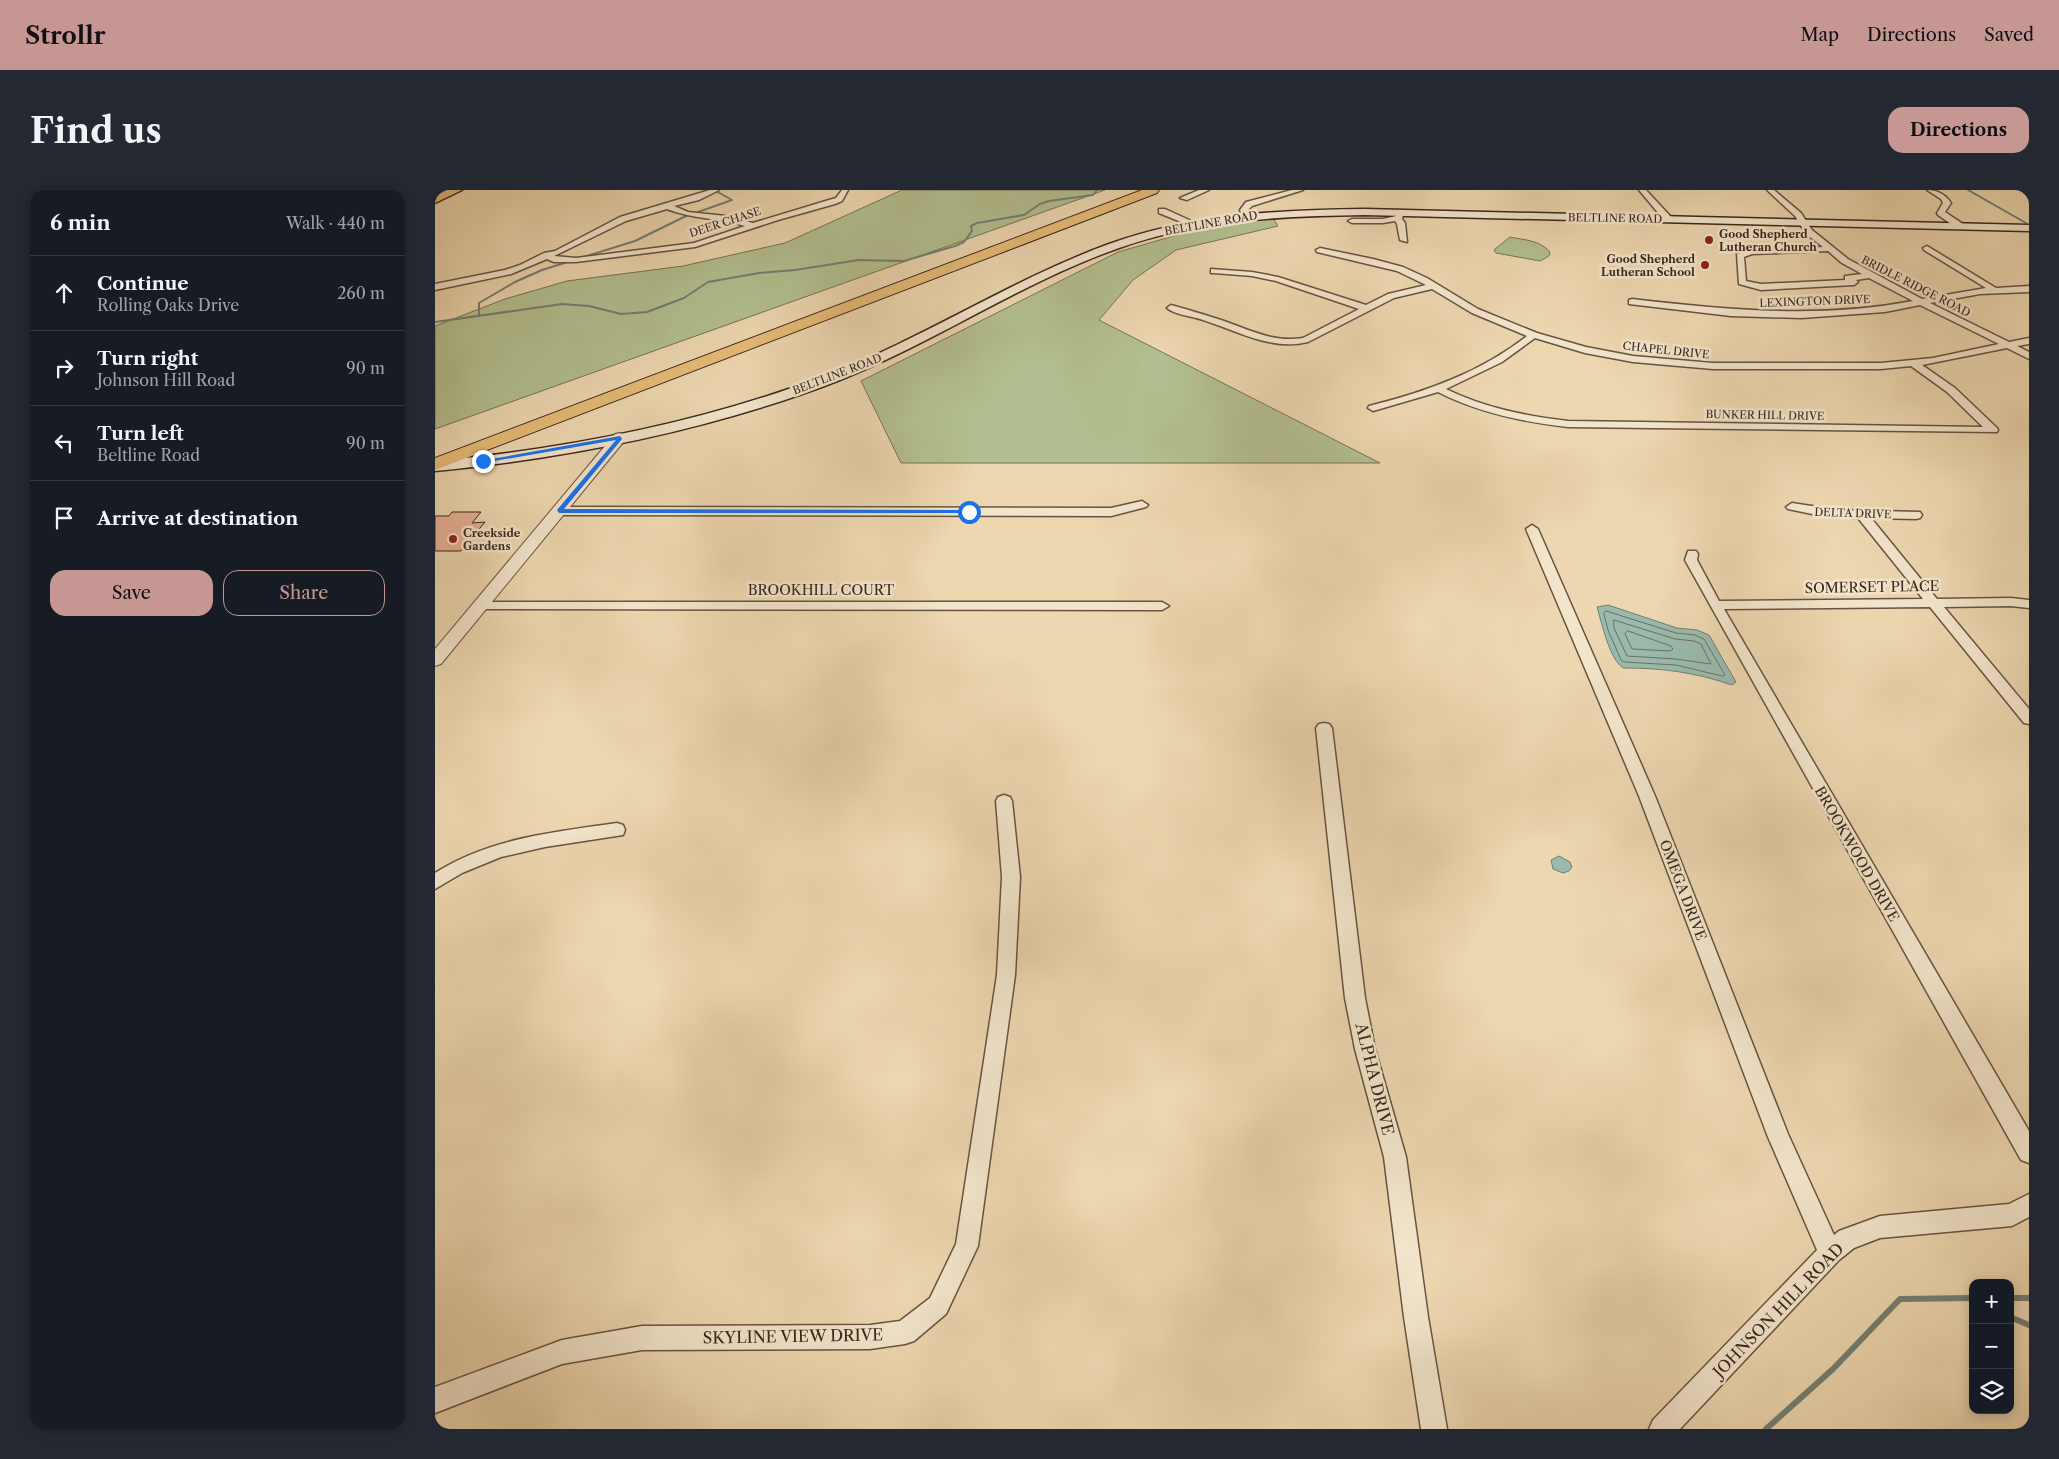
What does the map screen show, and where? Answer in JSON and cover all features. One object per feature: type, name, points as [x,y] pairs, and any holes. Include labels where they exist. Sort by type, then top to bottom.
[{"type":"highway","points":[[441,448],[1129,190]]},
{"type":"highway","points":[[435,465],[1153,190]]},
{"type":"main road","points":[[435,200],[456,190]]},
{"type":"main road","name":"BELTLINE ROAD","points":[[435,465],[516,457],[620,437],[726,412],[841,374],[922,338],[1080,260],[1134,240],[1194,224],[1246,216],[1307,212],[1398,216],[1668,219],[2029,228]]},
{"type":"street","points":[[435,287],[507,272],[534,263],[547,255],[558,253],[612,224],[716,190]]},
{"type":"street","name":"DEER CHASE","points":[[547,255],[554,260],[575,260],[686,247],[707,242],[751,225],[832,202],[839,199],[845,190]]},
{"type":"street","points":[[1184,198],[1205,190]]},
{"type":"street","points":[[1642,190],[1668,219]]},
{"type":"street","name":"BRIDLE RIDGE ROAD","points":[[1769,190],[1799,215],[1801,222],[1809,232],[1828,249],[1869,276],[2029,356]]},
{"type":"street","points":[[1930,190],[1947,203],[1941,213],[1960,226]]},
{"type":"street","points":[[1246,216],[1244,210],[1249,204],[1295,191]]},
{"type":"street","points":[[667,206],[687,214],[726,218],[751,225]]},
{"type":"street","points":[[1163,211],[1194,224]]},
{"type":"street","points":[[1352,221],[1383,222],[1398,216],[1404,240]]},
{"type":"street","points":[[1927,248],[1993,289]]},
{"type":"street","points":[[1828,249],[1751,252],[1740,256],[1742,282],[1761,287],[1854,282],[1848,278],[1869,276]]},
{"type":"street","name":"CHAPEL DRIVE","points":[[1320,250],[1387,265],[1413,274],[1475,311],[1534,336],[1609,354],[1688,364],[1832,367],[1913,363],[2029,342]]},
{"type":"street","points":[[1214,271],[1278,279],[1365,308]]},
{"type":"street","points":[[1171,308],[1264,339],[1285,343],[1305,340],[1391,296],[1433,286]]},
{"type":"street","name":"LEXINGTON DRIVE","points":[[1631,302],[1722,312],[1785,315],[1865,311],[1993,289],[2029,289]]},
{"type":"street","points":[[1373,408],[1396,403],[1439,389],[1485,367],[1534,336]]},
{"type":"street","name":"BUNKER HILL DRIVE","points":[[1439,389],[1463,401],[1488,409],[1524,418],[1568,424],[1993,430],[1961,399],[1913,363]]},
{"type":"street","points":[[435,660],[620,437]]},
{"type":"street","points":[[559,511],[1111,512],[1141,505]]},
{"type":"street","name":"DELTA DRIVE","points":[[1792,506],[1812,512],[1916,515]]},
{"type":"street","points":[[1861,514],[2029,719]]},
{"type":"street","name":"OMEGA DRIVE","points":[[1532,529],[1647,796],[1779,1137],[1820,1234],[1831,1252]]},
{"type":"street","name":"BROOKWOOD DRIVE","points":[[1692,554],[1691,560],[1715,605],[2029,1152]]},
{"type":"street","name":"SOMERSET PLACE","points":[[1715,605],[1933,602],[2011,602],[2029,604]]},
{"type":"street","name":"BROOKHILL COURT","points":[[480,606],[1162,606]]},
{"type":"street","name":"ALPHA DRIVE","points":[[1324,728],[1355,998],[1365,1049],[1395,1157],[1416,1317],[1434,1429]]},
{"type":"street","name":"SKYLINE VIEW DRIVE","points":[[435,1400],[562,1352],[642,1338],[870,1337],[905,1332],[938,1306],[967,1246],[1006,975],[1011,877],[1004,801]]},
{"type":"street","points":[[435,882],[462,864],[491,852],[617,830]]},
{"type":"street","name":"JOHNSON HILL ROAD","points":[[1662,1429],[1831,1252],[1847,1240],[1880,1227],[2012,1215],[2029,1205]]},
{"type":"green space","points":[[902,190],[1105,190],[435,429],[435,326],[505,299],[567,281],[683,266],[785,243]]},
{"type":"green space","points":[[1273,218],[1278,226],[1176,250],[1133,280],[1099,320],[1380,463],[901,463],[861,381],[1118,252],[1198,229]]},
{"type":"green space","points":[[1510,237],[1541,245],[1550,252],[1549,256],[1540,261],[1496,253],[1494,250]]},
{"type":"water","points":[[1608,605],[1677,628],[1697,630],[1709,635],[1736,682],[1732,685],[1678,672],[1623,668],[1610,649],[1597,607]]},
{"type":"water","points":[[1559,856],[1570,862],[1572,867],[1569,871],[1563,873],[1553,869],[1551,860]]},
{"type":"building","name":"Creekside Gardens","points":[[452,512],[481,512],[472,523],[485,522],[461,551],[435,551],[435,516],[449,516]]},
{"type":"waterway","points":[[479,315],[479,303],[515,282],[542,270],[635,241],[684,217],[732,200],[714,190]]},
{"type":"waterway","points":[[435,322],[562,304],[589,306],[621,314],[647,312],[684,298],[708,282],[759,273],[795,270],[859,260],[904,261],[964,242],[972,231],[971,226],[977,223],[1024,215],[1040,204],[1093,195],[1097,190]]},
{"type":"waterway","points":[[1968,190],[2026,223]]},
{"type":"waterway","points":[[1766,1429],[1833,1369],[1900,1299],[1969,1298]]},
{"type":"waterway","points":[[2014,1298],[2029,1298]]},
{"type":"waterway","points":[[2014,1319],[2029,1325]]},
{"type":"place","name":"Good Shepherd Lutheran Church","points":[[1709,240]]},
{"type":"place","name":"Good Shepherd Lutheran School","points":[[1705,265]]},
{"type":"place","name":"Creekside Gardens","points":[[453,539]]},
{"type":"route","points":[[483,461],[516,457],[620,437],[559,511],[969,512]]}]
